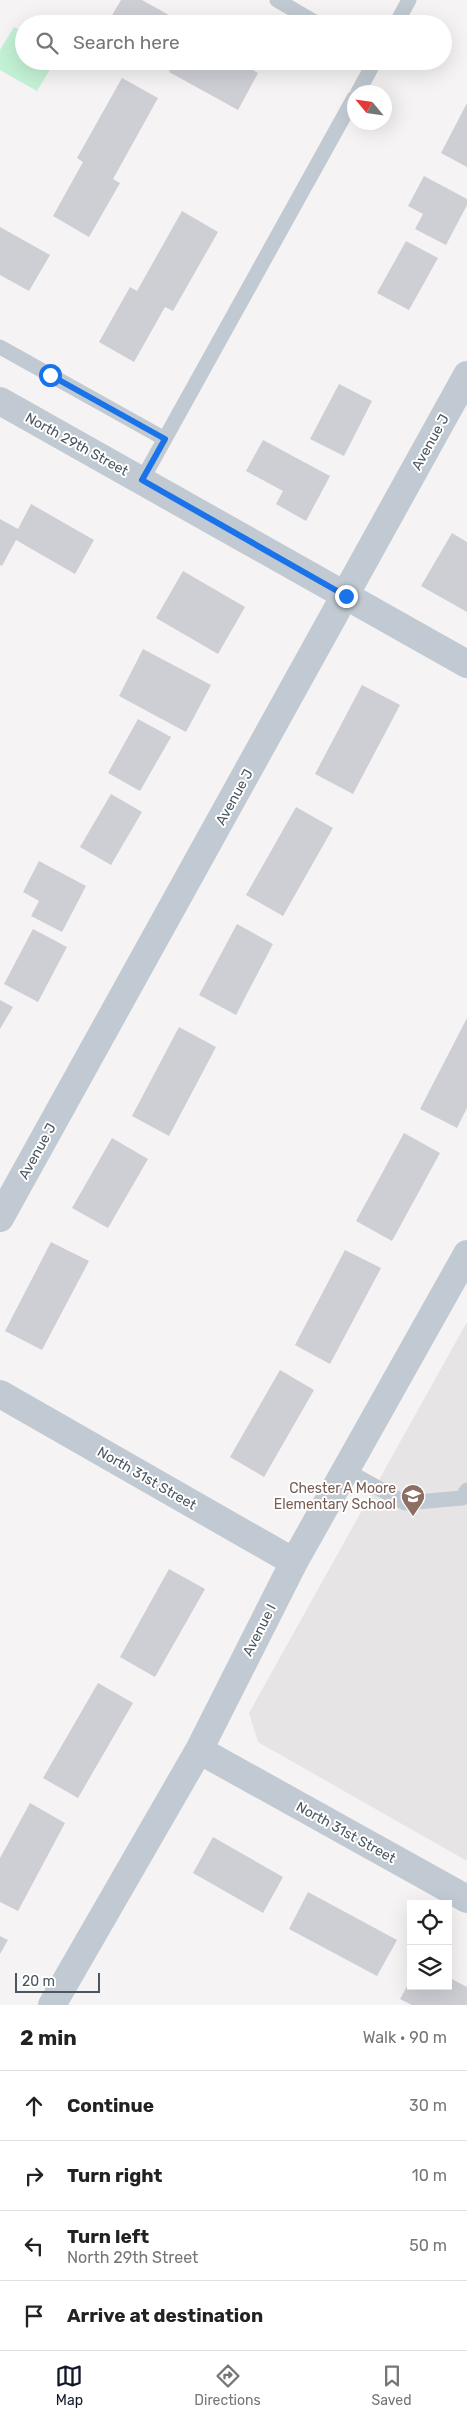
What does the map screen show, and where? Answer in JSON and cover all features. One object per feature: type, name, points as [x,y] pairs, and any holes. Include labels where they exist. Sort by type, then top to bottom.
[{"type":"street","name":"Avenue J","points":[[0,1218],[467,375]]},
{"type":"street","name":"North 29th Street","points":[[0,401],[467,664]]},
{"type":"street","name":"Avenue I","points":[[52,2005],[198,1750],[294,1562],[467,1254]]},
{"type":"street","name":"North 31st Street","points":[[0,1394],[294,1562]]},
{"type":"street","name":"North 31st Street","points":[[198,1750],[467,1899]]},
{"type":"lane","points":[[277,0],[303,15]]},
{"type":"lane","points":[[401,15],[409,0]]},
{"type":"lane","points":[[362,85],[370,70]]},
{"type":"lane","points":[[142,480],[347,111]]},
{"type":"lane","points":[[0,347],[165,439]]},
{"type":"lane","points":[[346,1470],[405,1504],[462,1498],[467,1490]]},
{"type":"shaded area","name":"Chester A Moore Elementary School","points":[[467,1322],[467,1861],[258,1742],[249,1713]]},
{"type":"green space","points":[[15,28],[15,70],[50,70],[37,91],[0,70],[0,50]]},
{"type":"building","points":[[121,0],[142,0],[169,15],[112,15]]},
{"type":"building","points":[[170,70],[253,70],[258,73],[238,110],[169,72]]},
{"type":"building","points":[[122,78],[158,98],[113,179],[120,183],[89,237],[53,216],[83,162],[77,158]]},
{"type":"building","points":[[467,103],[467,167],[441,153]]},
{"type":"building","points":[[424,176],[467,199],[467,205],[446,245],[415,229],[423,214],[408,206]]},
{"type":"building","points":[[182,211],[218,232],[173,311],[165,307],[134,362],[99,342],[130,287],[137,291]]},
{"type":"building","points":[[0,227],[50,255],[29,291],[0,275]]},
{"type":"building","points":[[406,241],[438,258],[409,310],[377,293]]},
{"type":"building","points":[[339,384],[372,401],[344,456],[310,439]]},
{"type":"building","points":[[263,440],[330,476],[306,521],[276,504],[283,491],[246,471]]},
{"type":"building","points":[[31,504],[94,540],[75,574],[16,540],[2,566],[0,565],[0,519],[18,529]]},
{"type":"building","points":[[452,533],[467,542],[467,612],[421,586]]},
{"type":"building","points":[[183,571],[245,607],[218,654],[156,618]]},
{"type":"building","points":[[143,649],[211,685],[186,732],[119,696]]},
{"type":"building","points":[[362,685],[400,705],[353,794],[315,774]]},
{"type":"building","points":[[138,719],[171,737],[140,791],[108,773]]},
{"type":"building","points":[[111,794],[142,812],[111,865],[80,847]]},
{"type":"building","points":[[296,807],[333,828],[283,916],[246,895]]},
{"type":"building","points":[[39,861],[86,886],[62,932],[31,916],[39,901],[23,892]]},
{"type":"building","points":[[237,924],[273,944],[236,1015],[199,995]]},
{"type":"building","points":[[33,929],[67,947],[38,1002],[4,984]]},
{"type":"building","points":[[0,1000],[13,1007],[0,1029]]},
{"type":"building","points":[[467,1018],[467,1108],[457,1128],[420,1109]]},
{"type":"building","points":[[179,1027],[216,1047],[169,1136],[132,1116]]},
{"type":"building","points":[[404,1133],[440,1153],[392,1241],[356,1221]]},
{"type":"building","points":[[112,1138],[148,1159],[108,1228],[72,1208]]},
{"type":"building","points":[[51,1242],[89,1261],[42,1350],[5,1331]]},
{"type":"building","points":[[345,1250],[381,1268],[330,1364],[295,1345]]},
{"type":"building","points":[[280,1370],[314,1390],[264,1477],[230,1457]]},
{"type":"building","points":[[169,1569],[205,1589],[155,1677],[120,1657]]},
{"type":"building","points":[[98,1683],[133,1703],[78,1798],[43,1778]]},
{"type":"building","points":[[30,1803],[65,1823],[18,1911],[0,1902],[0,1858]]},
{"type":"building","points":[[213,1837],[283,1877],[263,1913],[193,1873]]},
{"type":"building","points":[[308,1892],[397,1940],[377,1976],[289,1929]]},
{"type":"building","points":[[0,1936],[8,1940],[0,1954]]},
{"type":"building","points":[[452,1979],[467,1987],[467,2005],[412,2005],[400,1999],[407,1986],[407,1990],[452,1990]]},
{"type":"place","name":"Chester A Moore Elementary School","points":[[413,1517]]},
{"type":"route","points":[[50,375],[165,439],[142,480],[346,596]]}]
